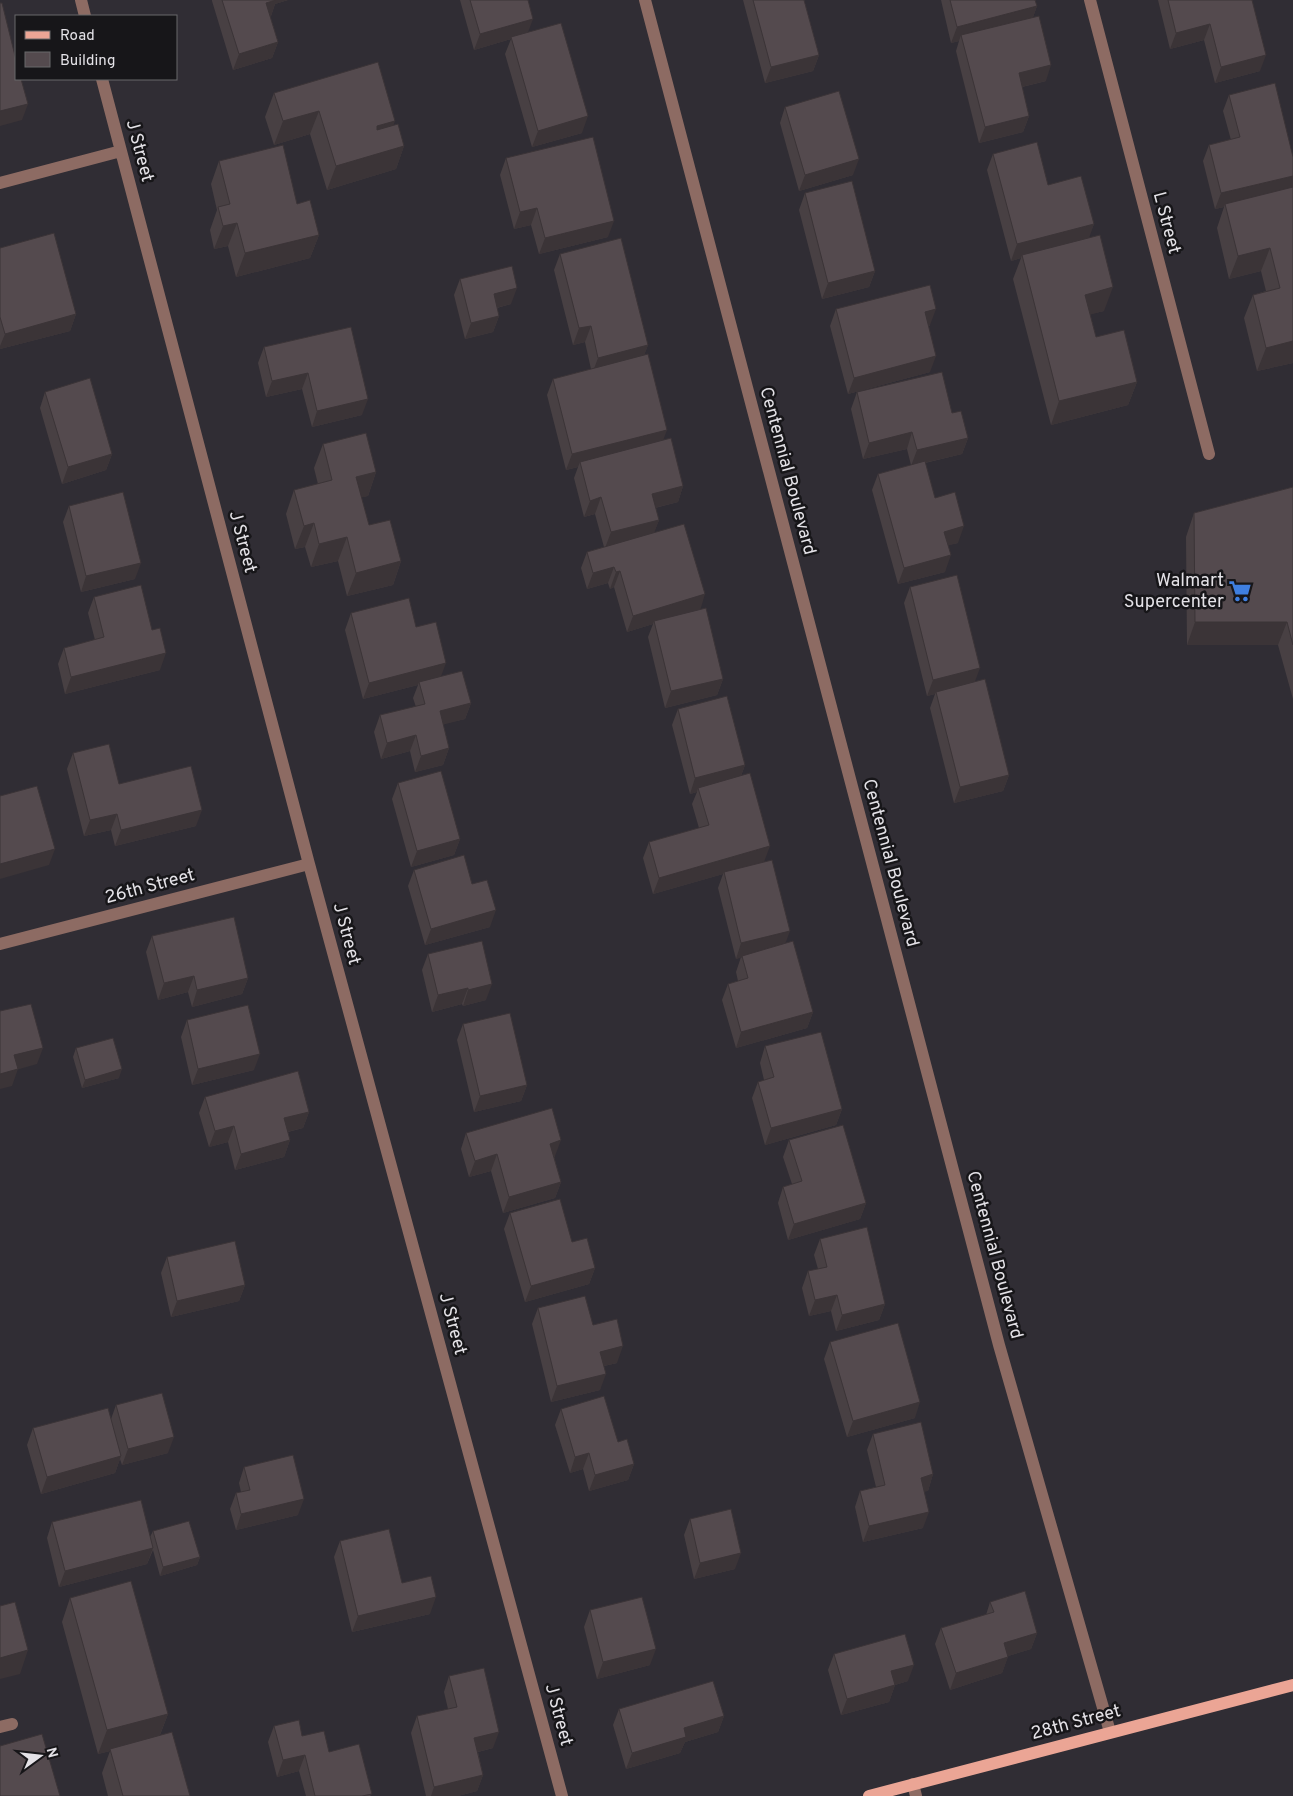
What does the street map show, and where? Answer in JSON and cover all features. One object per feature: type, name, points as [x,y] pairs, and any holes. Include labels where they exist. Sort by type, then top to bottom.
[{"type":"main road","name":"28th Street","points":[[869,1796],[915,1790],[1110,1732],[1293,1685]]},
{"type":"street","points":[[81,0],[85,15]]},
{"type":"street","name":"Centennial Boulevard","points":[[645,0],[999,1345],[1110,1732]]},
{"type":"street","name":"L Street","points":[[1090,0],[1209,454]]},
{"type":"street","name":"J Street","points":[[102,80],[309,864],[562,1796]]},
{"type":"street","points":[[0,182],[121,151]]},
{"type":"street","name":"26th Street","points":[[0,944],[309,864]]},
{"type":"building","points":[[222,0],[276,0],[266,3],[278,42],[239,54]]},
{"type":"building","points":[[470,0],[528,0],[533,19],[480,34]]},
{"type":"building","points":[[753,0],[804,0],[819,55],[771,67]]},
{"type":"building","points":[[950,0],[1035,0],[1037,6],[957,27]]},
{"type":"building","points":[[1168,0],[1252,0],[1266,55],[1221,67],[1210,24],[1176,33]]},
{"type":"building","points":[[0,3],[2,3],[15,56],[15,80],[21,80],[28,104],[0,111]]},
{"type":"building","points":[[1039,16],[1051,65],[1019,73],[1029,116],[985,127],[961,35]]},
{"type":"building","points":[[561,23],[588,116],[538,131],[511,37]]},
{"type":"building","points":[[378,62],[395,121],[377,126],[377,130],[398,124],[404,146],[336,166],[319,111],[283,121],[274,93]]},
{"type":"building","points":[[1275,83],[1293,157],[1293,176],[1221,193],[1209,145],[1240,137],[1229,95]]},
{"type":"building","points":[[839,91],[859,159],[805,175],[785,107]]},
{"type":"building","points":[[593,137],[614,221],[545,238],[537,208],[520,212],[506,158]]},
{"type":"building","points":[[1037,142],[1048,185],[1081,176],[1094,224],[1017,244],[993,154]]},
{"type":"building","points":[[283,145],[297,204],[310,200],[319,235],[245,253],[237,223],[223,226],[218,207],[230,204],[219,161]]},
{"type":"building","points":[[852,181],[875,271],[828,283],[805,193]]},
{"type":"building","points":[[1293,187],[1293,341],[1266,348],[1253,295],[1280,288],[1270,248],[1238,256],[1225,204]]},
{"type":"building","points":[[54,233],[76,314],[5,334],[0,317],[0,248]]},
{"type":"building","points":[[1100,235],[1113,287],[1085,295],[1096,337],[1124,330],[1137,382],[1059,401],[1022,255]]},
{"type":"building","points":[[621,238],[648,345],[598,358],[591,326],[579,328],[560,254]]},
{"type":"building","points":[[512,266],[517,288],[494,294],[499,316],[471,323],[460,279]]},
{"type":"building","points":[[930,285],[936,309],[925,312],[936,356],[854,378],[836,309]]},
{"type":"building","points":[[351,327],[368,399],[317,411],[308,373],[272,381],[264,347]]},
{"type":"building","points":[[648,354],[667,430],[572,454],[553,379]]},
{"type":"building","points":[[942,372],[952,413],[961,411],[968,438],[917,450],[912,432],[869,443],[857,392]]},
{"type":"building","points":[[90,378],[112,454],[68,467],[45,392]]},
{"type":"building","points":[[366,433],[376,472],[356,477],[369,525],[390,520],[401,561],[356,573],[347,537],[319,544],[314,523],[304,526],[294,490],[332,480],[323,444]]},
{"type":"building","points":[[671,438],[683,486],[652,494],[659,520],[611,532],[601,497],[590,501],[580,462]]},
{"type":"building","points":[[925,461],[935,498],[955,492],[964,526],[944,532],[951,555],[904,568],[878,474]]},
{"type":"building","name":"Walmart Supercenter","points":[[1293,487],[1293,645],[1287,622],[1195,622],[1194,513]]},
{"type":"building","points":[[123,492],[141,563],[86,576],[69,506]]},
{"type":"building","points":[[684,524],[705,594],[633,616],[620,571],[616,572],[614,567],[593,573],[587,552]]},
{"type":"building","points":[[957,575],[980,668],[933,680],[910,587]]},
{"type":"building","points":[[141,585],[152,630],[160,628],[166,653],[71,677],[64,648],[104,637],[94,597]]},
{"type":"building","points":[[409,598],[416,627],[436,622],[446,663],[369,683],[351,613]]},
{"type":"building","points":[[706,608],[723,679],[671,691],[654,621]]},
{"type":"building","points":[[462,671],[471,703],[440,711],[449,748],[421,756],[416,735],[387,743],[380,715],[425,704],[419,682]]},
{"type":"building","points":[[985,679],[1009,775],[960,787],[936,692]]},
{"type":"building","points":[[727,696],[745,765],[695,778],[678,709]]},
{"type":"building","points":[[109,744],[119,784],[191,766],[202,810],[121,830],[117,814],[90,820],[73,753]]},
{"type":"building","points":[[441,771],[460,839],[417,851],[398,783]]},
{"type":"building","points":[[750,773],[770,846],[659,878],[649,842],[709,825],[698,788]]},
{"type":"building","points":[[37,786],[55,849],[0,864],[0,796]]},
{"type":"building","points":[[464,855],[472,884],[487,880],[496,910],[431,929],[414,870]]},
{"type":"building","points":[[772,860],[790,931],[741,943],[724,872]]},
{"type":"building","points":[[234,917],[248,978],[197,990],[194,976],[164,983],[152,936]]},
{"type":"building","points":[[482,941],[492,984],[438,995],[428,954]]},
{"type":"building","points":[[793,941],[813,1012],[741,1032],[728,984],[748,978],[742,956]]},
{"type":"building","points":[[31,1004],[43,1048],[14,1055],[18,1069],[0,1074],[0,1011]]},
{"type":"building","points":[[248,1005],[260,1054],[198,1069],[187,1020]]},
{"type":"building","points":[[510,1013],[527,1085],[480,1096],[463,1024]]},
{"type":"building","points":[[821,1032],[842,1109],[771,1128],[758,1082],[774,1077],[765,1046]]},
{"type":"building","points":[[113,1038],[122,1069],[85,1080],[76,1048]]},
{"type":"building","points":[[298,1071],[309,1112],[284,1118],[290,1140],[241,1154],[234,1126],[215,1131],[205,1097]]},
{"type":"building","points":[[552,1108],[561,1140],[550,1144],[561,1182],[509,1197],[497,1154],[475,1161],[466,1133]]},
{"type":"building","points":[[843,1125],[866,1203],[794,1224],[783,1187],[802,1181],[789,1140]]},
{"type":"building","points":[[560,1199],[572,1242],[587,1238],[595,1268],[531,1286],[510,1213]]},
{"type":"building","points":[[867,1227],[885,1304],[842,1315],[837,1295],[815,1300],[808,1271],[827,1267],[820,1239]]},
{"type":"building","points":[[235,1241],[245,1285],[177,1301],[167,1257]]},
{"type":"building","points":[[585,1296],[593,1325],[617,1319],[623,1346],[600,1352],[606,1374],[557,1386],[538,1308]]},
{"type":"building","points":[[898,1323],[920,1402],[853,1421],[830,1342]]},
{"type":"building","points":[[162,1393],[174,1437],[128,1449],[116,1405]]},
{"type":"building","points":[[604,1396],[618,1442],[627,1439],[634,1464],[595,1475],[589,1453],[575,1457],[561,1409]]},
{"type":"building","points":[[108,1408],[121,1456],[47,1477],[33,1428]]},
{"type":"building","points":[[921,1422],[933,1474],[921,1478],[929,1512],[869,1526],[860,1491],[885,1485],[873,1434]]},
{"type":"building","points":[[293,1455],[304,1499],[241,1514],[236,1493],[250,1490],[244,1467]]},
{"type":"building","points":[[141,1500],[153,1548],[65,1571],[52,1522]]},
{"type":"building","points":[[731,1509],[741,1553],[700,1563],[690,1519]]},
{"type":"building","points":[[189,1521],[200,1557],[163,1567],[153,1531]]},
{"type":"building","points":[[389,1529],[402,1583],[431,1576],[436,1597],[358,1616],[340,1541]]},
{"type":"building","points":[[131,1581],[168,1714],[107,1730],[70,1598]]},
{"type":"building","points":[[1025,1591],[1037,1633],[1004,1643],[1008,1657],[956,1673],[941,1628],[994,1612],[990,1602]]},
{"type":"building","points":[[642,1597],[656,1649],[603,1662],[590,1610]]},
{"type":"building","points":[[15,1602],[28,1650],[0,1658],[0,1606]]},
{"type":"building","points":[[905,1634],[914,1665],[891,1671],[895,1685],[847,1699],[834,1654]]},
{"type":"building","points":[[484,1668],[499,1732],[474,1738],[483,1775],[434,1787],[417,1716],[457,1707],[449,1676]]},
{"type":"building","points":[[713,1681],[724,1716],[684,1728],[686,1737],[632,1753],[619,1709]]},
{"type":"building","points":[[299,1720],[302,1736],[324,1731],[329,1752],[359,1744],[372,1794],[362,1796],[315,1796],[305,1755],[283,1760],[274,1726]]},
{"type":"building","points":[[172,1732],[190,1796],[123,1796],[110,1749]]},
{"type":"building","points":[[42,1734],[60,1796],[0,1796],[0,1746]]},
{"type":"place","name":"Walmart Supercenter","points":[[1240,591]]}]
